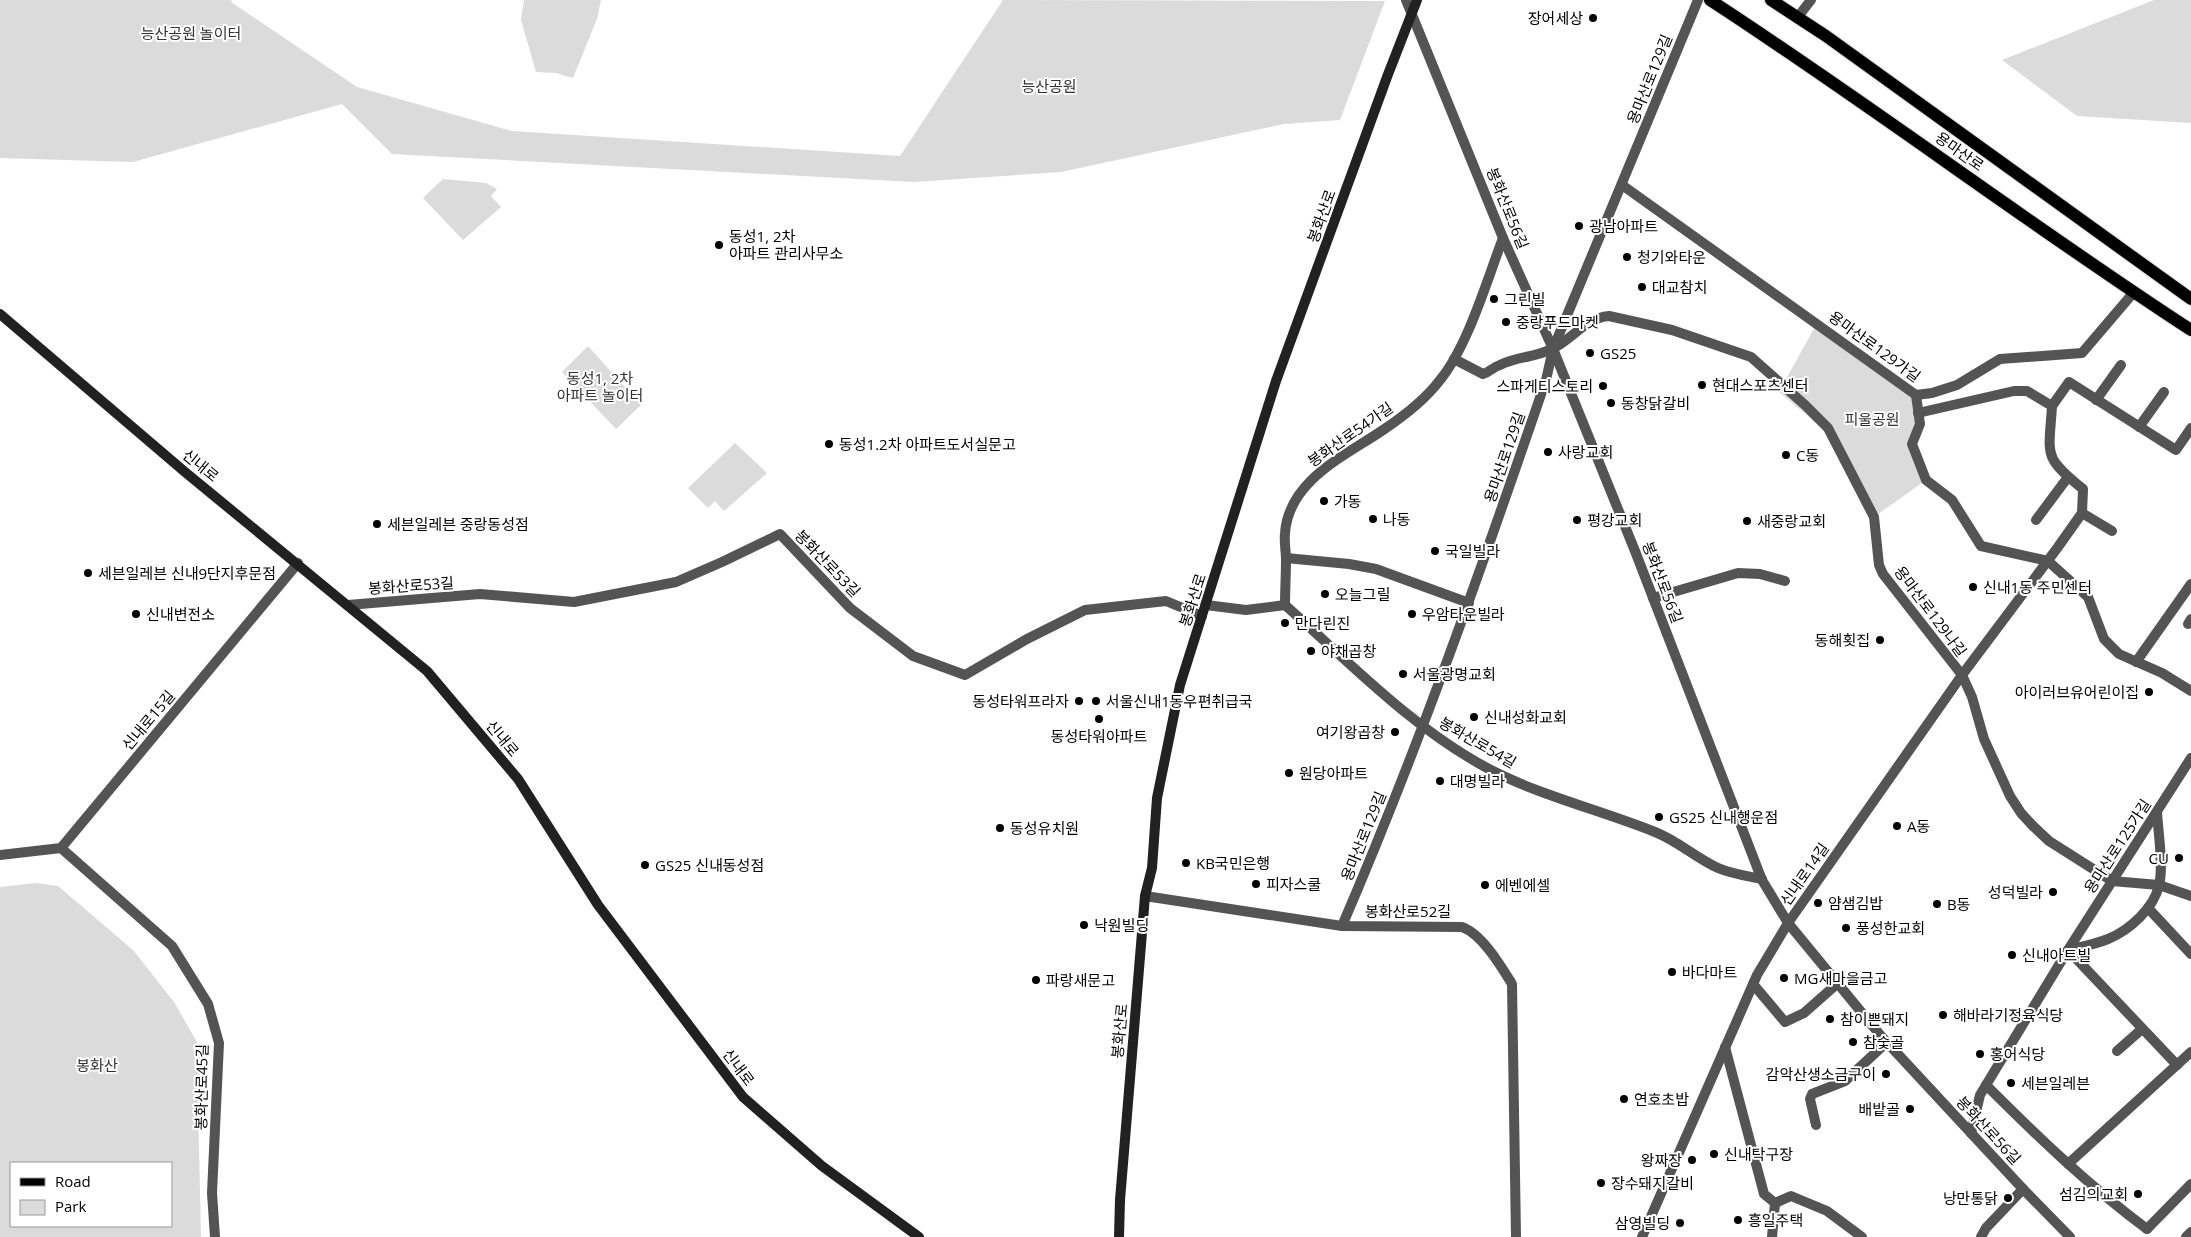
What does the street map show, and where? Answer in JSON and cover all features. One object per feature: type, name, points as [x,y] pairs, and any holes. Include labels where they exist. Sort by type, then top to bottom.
[{"type":"main road","name":"봉화산로","points":[[1119,1237],[1120,1190],[1145,896],[1152,868],[1157,798],[1176,705],[1276,380],[1417,0]]},
{"type":"main road","name":"용마산로","points":[[1710,0],[1807,63],[2191,330]]},
{"type":"main road","name":"용마산로","points":[[1771,0],[1826,36],[2191,299]]},
{"type":"main road","name":"신내로","points":[[0,314],[185,472],[427,671],[518,779],[598,904],[743,1097],[822,1166],[919,1237]]},
{"type":"street","name":"봉화산로56길","points":[[1406,0],[1503,238],[1553,349],[1653,598],[1762,879],[1788,924],[1887,1042],[2070,1237]]},
{"type":"street","name":"용마산로129길","points":[[1342,926],[1379,841],[1469,603],[1546,380],[1553,349],[1698,0]]},
{"type":"street","points":[[1797,18],[1811,0]]},
{"type":"street","name":"용마산로129가길","points":[[1622,185],[1916,395],[1920,424],[1912,444],[1926,480],[1952,500],[1981,546],[2048,561],[2088,597],[2104,639],[2119,654],[2162,673],[2191,691]]},
{"type":"street","name":"봉화산로54가길","points":[[1285,605],[1285,532],[1291,509],[1300,492],[1314,477],[1418,404],[1441,380],[1463,342],[1503,238]]},
{"type":"street","points":[[1916,395],[1932,393],[1957,385],[2000,360],[2082,353],[2134,292]]},
{"type":"street","name":"용마산로129나길","points":[[1553,349],[1589,322],[1598,317],[1609,316],[1672,330],[1751,357],[1828,428],[1874,517],[1879,565],[1883,574],[1962,675],[1972,697],[1984,739],[2010,796],[2021,813],[2049,842],[2112,881],[2160,885],[2191,896]]},
{"type":"street","points":[[1454,359],[1482,374],[1489,372],[1499,365],[1553,349]]},
{"type":"street","points":[[2096,400],[2122,364]]},
{"type":"street","points":[[2112,531],[2082,513],[2083,489],[2058,468],[2050,452],[2049,431],[2052,406],[2069,382],[2176,450],[2191,428]]},
{"type":"street","points":[[1918,413],[2014,391],[2027,390],[2052,406]]},
{"type":"street","points":[[2139,427],[2164,392]]},
{"type":"street","points":[[2036,520],[2068,477]]},
{"type":"street","name":"신내로14길","points":[[1642,1237],[1753,984],[1788,924],[1962,675],[2082,513]]},
{"type":"street","name":"봉화산로53길","points":[[348,605],[480,594],[574,602],[676,582],[780,534],[850,608],[913,656],[965,676],[1026,639],[1085,610],[1166,601],[1202,616]]},
{"type":"street","points":[[1286,558],[1349,564],[1376,569],[1469,603]]},
{"type":"street","name":"신내로15길","points":[[62,848],[298,563]]},
{"type":"street","points":[[1653,598],[1738,573],[1760,574],[1785,582]]},
{"type":"street","points":[[2136,662],[2191,584]]},
{"type":"street","points":[[1206,605],[1246,610],[1285,605]]},
{"type":"street","name":"봉화산로54길","points":[[1285,605],[1423,727],[1489,768],[1544,792],[1614,815],[1669,838],[1716,868],[1762,879]]},
{"type":"street","name":"용마산로125가길","points":[[1972,1133],[1980,1095],[2068,950],[2191,758]]},
{"type":"street","points":[[2156,812],[2160,885],[2148,908],[2121,933],[2068,950],[2177,1065]]},
{"type":"street","points":[[0,854],[62,848]]},
{"type":"street","name":"봉화산로45길","points":[[62,848],[172,946],[208,1004],[219,1043],[212,1193],[215,1237]]},
{"type":"street","name":"봉화산로52길","points":[[1145,896],[1342,926],[1462,927],[1469,929],[1494,956],[1512,984],[1516,1237]]},
{"type":"street","points":[[2148,908],[2191,954]]},
{"type":"street","points":[[1753,984],[1785,1022],[1804,1013],[1838,983]]},
{"type":"street","points":[[2117,1051],[2142,1029]]},
{"type":"street","points":[[1816,1124],[1810,1099],[1812,1094],[1845,1081],[1887,1042]]},
{"type":"street","points":[[1725,1048],[1762,1188],[1764,1194],[1775,1203]]},
{"type":"street","points":[[2068,1164],[2191,1052]]},
{"type":"street","points":[[1986,1085],[2068,1164],[2148,1233],[2191,1184]]},
{"type":"street","points":[[1981,1237],[1986,1228],[2023,1189]]},
{"type":"street","points":[[1775,1203],[1791,1196],[1827,1211],[1862,1237]]},
{"type":"street","points":[[1772,1237],[1775,1203]]},
{"type":"street","points":[[2186,1237],[2191,1232]]},
{"type":"green space","name":"능산공원","points":[[0,0],[232,0],[231,2],[357,87],[512,131],[900,156],[1003,0],[1385,1],[1340,120],[1284,124],[1061,172],[914,182],[392,154],[342,104],[133,162],[0,158]]},
{"type":"green space","points":[[524,0],[601,0],[597,19],[573,78],[556,73],[536,72],[521,20]]},
{"type":"green space","points":[[2154,0],[2191,0],[2191,123],[2077,116],[2002,60]]},
{"type":"green space","points":[[443,179],[486,183],[497,189],[491,196],[501,207],[463,240],[423,198]]},
{"type":"green space","name":"피울공원","points":[[1817,323],[1916,395],[1920,424],[1912,444],[1926,480],[1874,517],[1827,432],[1779,392]]},
{"type":"green space","name":"동성1, 2차 아파트 놀이터","points":[[588,346],[641,405],[616,429],[562,372]]},
{"type":"green space","points":[[735,443],[767,473],[724,511],[715,501],[708,508],[688,488]]},
{"type":"green space","name":"봉화산","points":[[36,883],[58,886],[133,950],[174,1002],[201,1049],[198,1103],[201,1237],[0,1237],[0,887]]},
{"type":"place","name":"장어세상","points":[[1593,18]]},
{"type":"place","name":"광남아파트","points":[[1579,226]]},
{"type":"place","name":"동성1, 2차 아파트 관리사무소","points":[[719,245]]},
{"type":"place","name":"청기와타운","points":[[1627,257]]},
{"type":"place","name":"대교참치","points":[[1642,287]]},
{"type":"place","name":"그린빌","points":[[1494,299]]},
{"type":"place","name":"중랑푸드마켓","points":[[1506,322]]},
{"type":"place","name":"GS25","points":[[1590,353]]},
{"type":"place","name":"현대스포츠센터","points":[[1702,385]]},
{"type":"place","name":"스파게티스토리","points":[[1603,386]]},
{"type":"place","name":"동창닭갈비","points":[[1611,403]]},
{"type":"place","name":"동성1.2차 아파트도서실문고","points":[[829,444]]},
{"type":"place","name":"사랑교회","points":[[1548,452]]},
{"type":"place","name":"C동","points":[[1786,455]]},
{"type":"place","name":"가동","points":[[1324,501]]},
{"type":"place","name":"나동","points":[[1373,519]]},
{"type":"place","name":"평강교회","points":[[1577,520]]},
{"type":"place","name":"새중랑교회","points":[[1747,521]]},
{"type":"place","name":"세븐일레븐 중랑동성점","points":[[377,524]]},
{"type":"place","name":"국일빌라","points":[[1435,551]]},
{"type":"place","name":"세븐일레븐 신내9단지후문점","points":[[88,573]]},
{"type":"place","name":"신내1동 주민센터","points":[[1973,587]]},
{"type":"place","name":"오늘그릴","points":[[1325,594]]},
{"type":"place","name":"신내변전소","points":[[136,614]]},
{"type":"place","name":"우암타운빌라","points":[[1412,614]]},
{"type":"place","name":"만다린진","points":[[1285,623]]},
{"type":"place","name":"동해횟집","points":[[1880,640]]},
{"type":"place","name":"야채곱창","points":[[1311,651]]},
{"type":"place","name":"서울광명교회","points":[[1403,674]]},
{"type":"place","name":"아이러브유어린이집","points":[[2149,692]]},
{"type":"place","name":"동성타워프라자","points":[[1079,701]]},
{"type":"place","name":"서울신내1동우편취급국","points":[[1096,701]]},
{"type":"place","name":"신내성화교회","points":[[1474,717]]},
{"type":"place","name":"동성타워아파트","points":[[1099,719]]},
{"type":"place","name":"여기왕곱창","points":[[1395,732]]},
{"type":"place","name":"원당아파트","points":[[1289,773]]},
{"type":"place","name":"대명빌라","points":[[1440,781]]},
{"type":"place","name":"GS25 신내행운점","points":[[1659,817]]},
{"type":"place","name":"A동","points":[[1897,826]]},
{"type":"place","name":"동성유치원","points":[[1000,828]]},
{"type":"place","name":"CU","points":[[2179,858]]},
{"type":"place","name":"KB국민은행","points":[[1186,863]]},
{"type":"place","name":"GS25 신내동성점","points":[[645,865]]},
{"type":"place","name":"피자스쿨","points":[[1256,884]]},
{"type":"place","name":"에벤에셀","points":[[1485,885]]},
{"type":"place","name":"성덕빌라","points":[[2053,892]]},
{"type":"place","name":"얌샘김밥","points":[[1818,903]]},
{"type":"place","name":"B동","points":[[1937,904]]},
{"type":"place","name":"낙원빌딩","points":[[1084,925]]},
{"type":"place","name":"풍성한교회","points":[[1846,928]]},
{"type":"place","name":"신내아트빌","points":[[2012,955]]},
{"type":"place","name":"바다마트","points":[[1672,972]]},
{"type":"place","name":"MG새마을금고","points":[[1784,978]]},
{"type":"place","name":"파랑새문고","points":[[1036,980]]},
{"type":"place","name":"해바라기정육식당","points":[[1943,1015]]},
{"type":"place","name":"참이쁜돼지","points":[[1830,1019]]},
{"type":"place","name":"참숯골","points":[[1853,1042]]},
{"type":"place","name":"홍어식당","points":[[1980,1054]]},
{"type":"place","name":"감악산생소금구이","points":[[1886,1074]]},
{"type":"place","name":"세븐일레븐","points":[[2011,1083]]},
{"type":"place","name":"연호초밥","points":[[1624,1099]]},
{"type":"place","name":"배밭골","points":[[1910,1109]]},
{"type":"place","name":"신내탁구장","points":[[1714,1154]]},
{"type":"place","name":"왕짜장","points":[[1692,1160]]},
{"type":"place","name":"장수돼지갈비","points":[[1601,1183]]},
{"type":"place","name":"섬김의교회","points":[[2138,1194]]},
{"type":"place","name":"낭만통닭","points":[[2008,1198]]},
{"type":"place","name":"흥일주택","points":[[1738,1220]]},
{"type":"place","name":"삼영빌딩","points":[[1680,1223]]},
{"type":"park label","name":"능산공원 놀이터","points":[[191,33]]}]
